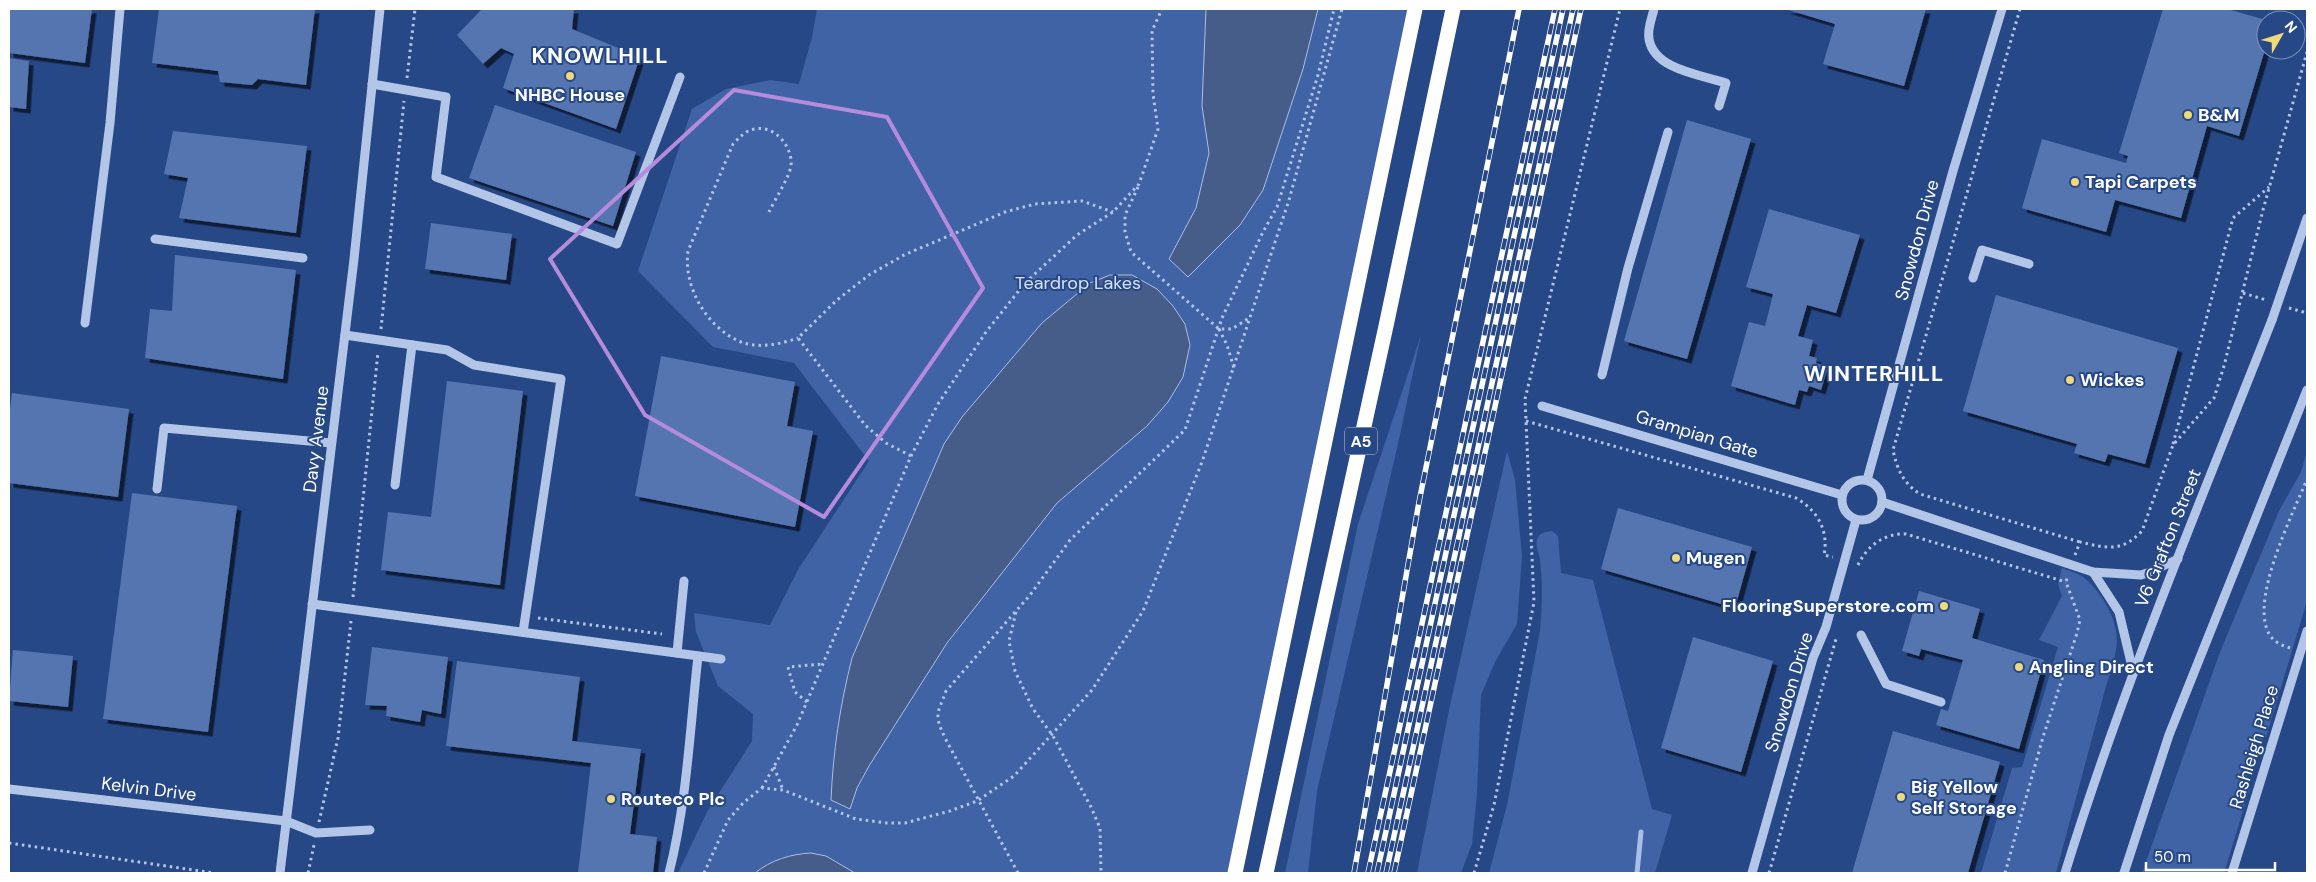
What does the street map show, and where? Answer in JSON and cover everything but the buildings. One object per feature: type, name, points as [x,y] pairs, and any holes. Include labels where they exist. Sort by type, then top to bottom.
[{"type":"highway","name":"A5","points":[[1235,873],[1415,9]]},
{"type":"highway","name":"A5","points":[[1266,873],[1386,326],[1453,9]]},
{"type":"street","points":[[85,322],[110,123],[120,9]]},
{"type":"street","name":"Davy Avenue","points":[[280,873],[345,335],[380,9]]},
{"type":"street","points":[[1654,9],[1648,29],[1649,40],[1653,49],[1661,59],[1670,65],[1726,83],[1719,106]]},
{"type":"street","name":"Snowdon Drive","points":[[1866,480],[1950,180],[2002,9]]},
{"type":"street","points":[[372,84],[446,97],[436,177],[617,244],[680,77]]},
{"type":"street","points":[[1602,376],[1628,268],[1668,132]]},
{"type":"street","name":"V6 Grafton Street","points":[[2066,873],[2106,743],[2272,320],[2307,218]]},
{"type":"street","points":[[155,239],[303,258]]},
{"type":"street","points":[[1973,278],[1982,250],[2029,264]]},
{"type":"street","points":[[345,335],[447,350],[474,365],[561,379],[523,632]]},
{"type":"street","points":[[395,485],[412,345]]},
{"type":"street","points":[[2124,873],[2173,726],[2307,390]]},
{"type":"street","name":"Grampian Gate","points":[[1542,406],[1842,495]]},
{"type":"street","points":[[157,489],[164,428],[332,443]]},
{"type":"street","points":[[1866,480],[1875,484],[1881,493],[1882,502],[1880,509],[1872,518],[1856,520],[1849,516],[1843,508],[1842,495],[1848,485],[1854,481],[1866,480]]},
{"type":"street","points":[[1882,502],[2093,572],[2141,574],[2150,572],[2178,559]]},
{"type":"street","name":"Snowdon Drive","points":[[1752,873],[1813,658],[1826,627],[1856,520]]},
{"type":"street","points":[[2093,572],[2118,612],[2133,671]]},
{"type":"street","points":[[678,653],[684,581]]},
{"type":"street","points":[[312,604],[721,659]]},
{"type":"street","name":"Rashleigh Place","points":[[2232,873],[2307,631]]},
{"type":"street","points":[[1861,636],[1886,684],[1941,702]]},
{"type":"street","points":[[669,873],[675,850],[687,766],[698,656]]},
{"type":"street","name":"Kelvin Drive","points":[[9,789],[286,821],[316,832]]},
{"type":"street","points":[[316,832],[370,830]]},
{"type":"path","points":[[308,873],[338,738],[415,9]]},
{"type":"path","points":[[1162,9],[1152,31],[1153,94],[1158,129],[1139,184],[1125,215],[1125,232],[1131,252],[1219,328],[1227,345],[1234,370]]},
{"type":"path","points":[[1018,873],[977,801],[936,718],[946,691],[1030,595],[1070,540],[1185,430],[1219,328],[1263,232],[1277,207],[1318,74],[1334,9]]},
{"type":"path","points":[[762,788],[783,790],[856,819],[887,823],[906,823],[950,811],[977,801],[1014,776],[1092,690],[1143,611],[1202,462],[1289,200],[1342,9]]},
{"type":"path","points":[[1474,873],[1494,805],[1534,602],[1525,399],[1620,9]]},
{"type":"path","points":[[2020,9],[1893,450],[1899,472],[1906,482],[1920,494],[2080,542],[2110,548],[2121,546],[2134,540],[2142,531],[2173,445],[2233,218],[2270,186]]},
{"type":"path","points":[[2173,445],[2214,398],[2307,52]]},
{"type":"path","points":[[769,212],[791,167],[790,156],[780,137],[773,132],[758,128],[744,133],[733,144],[688,251],[687,270],[701,308],[731,336],[742,343],[758,345],[785,343],[798,338],[837,300],[869,275],[904,255],[1006,212],[1035,204],[1082,201],[1114,212]]},
{"type":"path","points":[[704,873],[728,820],[743,803],[762,788],[797,725],[911,456],[938,404],[986,332],[1025,283],[1078,235],[1114,212],[1139,184]]},
{"type":"path","points":[[1219,328],[1232,329],[1250,317]]},
{"type":"path","points":[[798,338],[865,424],[886,443],[911,456]]},
{"type":"path","points":[[1526,421],[1796,498],[1819,518],[1826,541],[1824,555],[1859,563]]},
{"type":"path","points":[[2301,651],[2281,645],[2273,640],[2265,622],[2264,609],[2276,550],[2307,479]]},
{"type":"path","points":[[2005,873],[2043,737],[2080,620],[2066,582],[2080,542]]},
{"type":"path","points":[[1016,611],[1009,641],[1014,671],[1033,709],[1052,736],[1091,807],[1100,828],[1101,873]]},
{"type":"path","points":[[807,702],[795,692],[788,667],[823,664]]},
{"type":"path","points":[[774,767],[783,790]]},
{"type":"path","points":[[9,843],[214,873]]},
{"type":"highlighted area","points":[[734,90],[887,117],[983,288],[824,517],[645,415],[550,259]]},
{"type":"green space","name":"Teardrop Lakes","points":[[817,9],[1415,9],[1235,873],[678,873],[707,812],[752,741],[753,714],[718,686],[696,632],[694,613],[770,625],[799,568],[869,461],[794,363],[713,347],[638,271],[692,109],[726,89],[770,80],[799,84],[812,37]]},
{"type":"green space","points":[[1421,335],[1398,444],[1317,791],[1308,873],[1285,873],[1358,524]]},
{"type":"green space","points":[[1507,451],[1515,480],[1522,556],[1517,624],[1495,662],[1481,695],[1477,794],[1472,844],[1461,873],[1417,873],[1449,710]]},
{"type":"green space","points":[[2307,451],[2307,601],[2266,737],[2257,744],[2246,778],[2250,788],[2224,873],[2142,873],[2220,652],[2279,511],[2301,472]]},
{"type":"green space","points":[[1552,531],[1558,536],[1561,573],[1593,580],[1652,809],[1672,815],[1655,873],[1489,873],[1507,805],[1540,631],[1542,578],[1537,540],[1541,534]]},
{"type":"green space","points":[[2062,568],[2083,577],[2102,597],[2107,606],[2114,623],[2117,641],[2113,664],[2056,873],[1981,873],[2012,768],[2022,767],[2058,647],[2039,640],[2062,596],[2058,584]]},
{"type":"shaded area","name":"Teardrop Lakes","points":[[1206,9],[1318,9],[1303,69],[1263,190],[1240,225],[1188,277],[1169,259],[1196,208],[1209,153],[1202,106]]},
{"type":"shaded area","name":"Teardrop Lakes","points":[[1110,275],[1132,275],[1157,289],[1173,306],[1185,324],[1190,345],[1183,377],[1168,402],[1147,426],[1057,503],[947,643],[869,766],[857,788],[850,809],[831,800],[833,764],[838,729],[852,658],[944,444],[962,417],[1042,323],[1090,283]]},
{"type":"shaded area","points":[[811,853],[826,856],[855,873],[755,873],[781,858]]},
{"type":"waterway","points":[[1637,873],[1641,832]]},
{"type":"railway","points":[[1354,873],[1419,502],[1519,9]]},
{"type":"railway","points":[[1368,873],[1555,9]]},
{"type":"railway","points":[[1377,873],[1563,9]]},
{"type":"railway","points":[[1386,873],[1573,9]]},
{"type":"railway","points":[[1394,873],[1581,9]]},
{"type":"place","name":"NHBC House","points":[[570,76]]},
{"type":"place","name":"B&M","points":[[2188,115]]},
{"type":"place","name":"Tapi Carpets","points":[[2075,182]]},
{"type":"place","name":"Wickes","points":[[2070,380]]},
{"type":"place","name":"Mugen","points":[[1676,558]]},
{"type":"place","name":"FlooringSuperstore.com","points":[[1944,606]]},
{"type":"place","name":"Angling Direct","points":[[2019,667]]},
{"type":"place","name":"Big Yellow Self Storage","points":[[1901,797]]},
{"type":"place","name":"Routeco Plc","points":[[611,799]]},
{"type":"district","name":"KNOWLHILL","points":[[600,55]]},
{"type":"district","name":"WINTERHILL","points":[[1874,373]]}]
